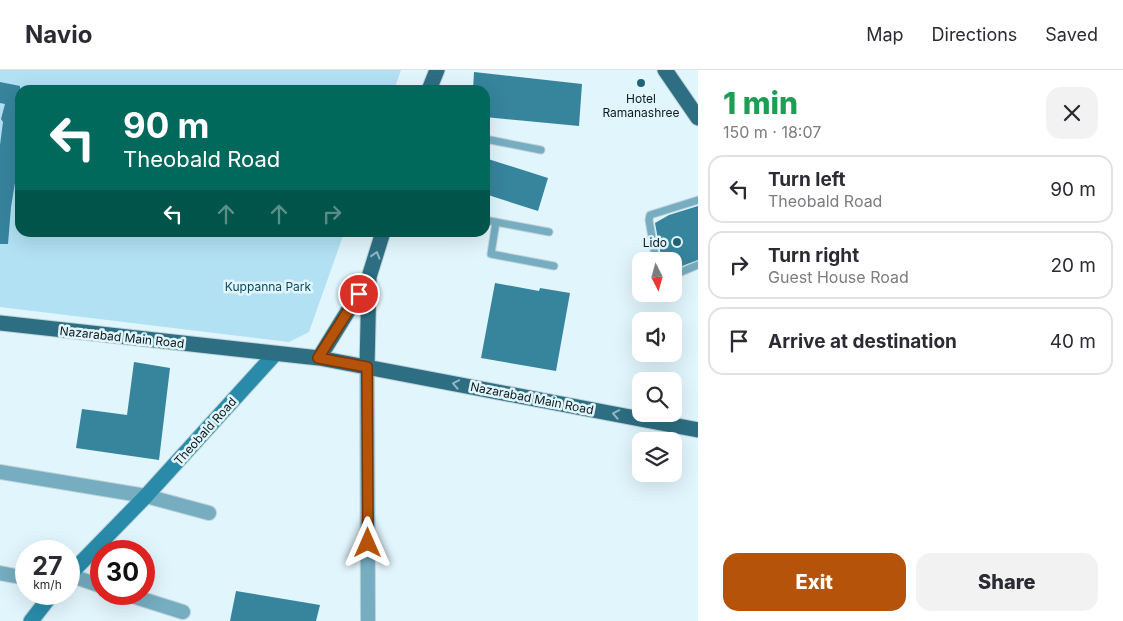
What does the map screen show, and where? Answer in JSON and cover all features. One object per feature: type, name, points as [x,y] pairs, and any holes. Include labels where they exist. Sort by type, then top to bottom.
[{"type":"main road","points":[[665,70],[698,118]]},
{"type":"main road","points":[[431,85],[437,71]]},
{"type":"main road","points":[[318,358],[369,277],[381,237]]},
{"type":"main road","points":[[275,354],[318,358],[367,367],[369,277]]},
{"type":"main road","name":"Nazarabad Main Road","points":[[0,323],[275,354]]},
{"type":"main road","name":"Theobald Road","points":[[80,564],[146,496],[275,354]]},
{"type":"main road","name":"Nazarabad Main Road","points":[[367,367],[698,430]]},
{"type":"main road","points":[[31,621],[43,605]]},
{"type":"street","points":[[367,367],[368,621]]},
{"type":"street","points":[[0,472],[146,496],[209,513]]},
{"type":"street","points":[[0,573],[15,576]]},
{"type":"street","points":[[155,603],[183,612]]},
{"type":"lane","points":[[490,140],[541,150]]},
{"type":"lane","points":[[654,252],[649,220],[650,215],[698,200]]},
{"type":"lane","points":[[490,221],[549,232]]},
{"type":"lane","points":[[496,222],[491,254],[554,266]]},
{"type":"lane","points":[[682,272],[698,265]]},
{"type":"green space","name":"Kuppanna Park","points":[[0,70],[401,70],[396,85],[15,85],[15,237],[343,237],[309,332],[289,342],[0,307]]},
{"type":"building","points":[[474,72],[582,84],[579,126],[490,117],[490,85],[473,85]]},
{"type":"building","points":[[0,82],[15,85],[15,183],[8,244],[0,244],[0,145],[3,122],[1,119],[5,104],[0,103]]},
{"type":"building","points":[[490,160],[548,178],[538,211],[490,196]]},
{"type":"building","name":"Lido","points":[[698,206],[698,260],[682,266],[682,252],[660,252],[655,223],[669,215]]},
{"type":"building","points":[[495,283],[539,291],[540,288],[570,293],[556,371],[481,358]]},
{"type":"building","points":[[134,362],[170,368],[159,460],[76,448],[82,409],[127,415]]},
{"type":"building","points":[[236,591],[320,605],[316,621],[230,621]]},
{"type":"place","name":"Hotel Ramanashree","points":[[641,83]]},
{"type":"place","name":"Lido","points":[[677,242]]},
{"type":"route","points":[[359,294],[318,358],[367,367],[368,543]]}]
